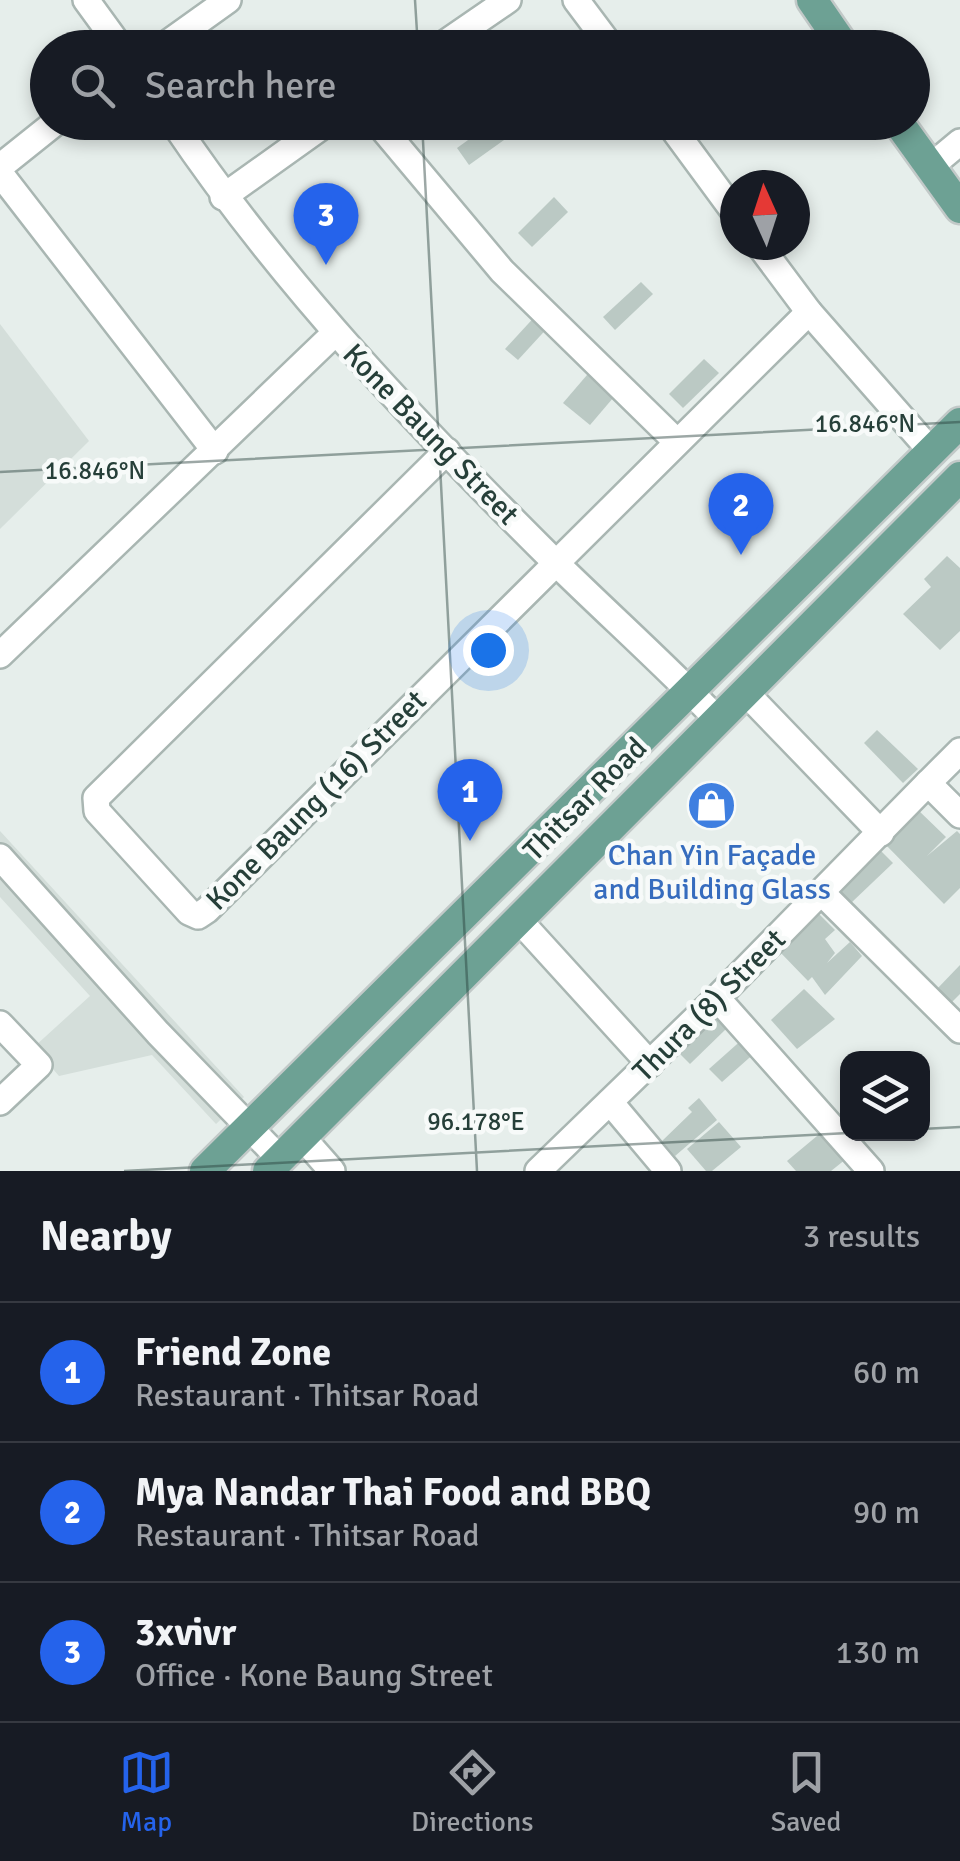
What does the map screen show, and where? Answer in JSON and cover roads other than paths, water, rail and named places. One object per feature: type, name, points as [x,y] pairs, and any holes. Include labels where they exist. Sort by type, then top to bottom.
[{"type":"main road","points":[[812,0],[833,30]]},
{"type":"main road","points":[[911,140],[960,208]]},
{"type":"main road","name":"Thitsar Road","points":[[205,1171],[692,693],[960,422]]},
{"type":"main road","name":"Thitsar Road","points":[[274,1165],[960,477]]},
{"type":"street","points":[[86,0],[108,30]]},
{"type":"street","points":[[186,30],[228,0]]},
{"type":"street","points":[[464,30],[508,0]]},
{"type":"street","points":[[576,0],[598,30]]},
{"type":"street","points":[[31,140],[8,157],[1,166],[2,176],[215,451]]},
{"type":"street","name":"Kone Baung Street","points":[[185,140],[223,196],[334,334],[555,562],[718,720]]},
{"type":"street","points":[[223,196],[302,140]]},
{"type":"street","points":[[391,140],[502,271],[677,442]]},
{"type":"street","points":[[681,140],[720,193]]},
{"type":"street","points":[[930,167],[960,142]]},
{"type":"street","points":[[770,260],[809,312],[932,451]]},
{"type":"street","points":[[555,562],[809,312]]},
{"type":"street","points":[[0,655],[334,334]]},
{"type":"street","name":"Kone Baung (16) Street","points":[[447,451],[96,798],[98,812],[189,912],[198,916],[207,910],[555,562]]},
{"type":"street","points":[[745,692],[881,833]]},
{"type":"street","name":"Thura (8) Street","points":[[538,1171],[718,998],[960,751]]},
{"type":"street","points":[[928,783],[960,815]]},
{"type":"street","points":[[0,856],[158,1033],[252,1128],[274,1165]]},
{"type":"street","points":[[822,893],[960,1030]]},
{"type":"street","points":[[518,919],[650,1064]]},
{"type":"street","points":[[718,998],[871,1171]]},
{"type":"street","points":[[0,1024],[40,1065],[0,1102]]},
{"type":"street","points":[[610,1102],[668,1171]]},
{"type":"street","points":[[302,1137],[332,1171]]},
{"type":"place","name":"3xvivr","points":[[326,265]]},
{"type":"place","name":"Mya Nandar Thai Food and BBQ","points":[[741,555]]},
{"type":"place","name":"Chan Yin Façade and Building Glass","points":[[712,806]]},
{"type":"place","name":"Friend Zone","points":[[470,841]]}]
